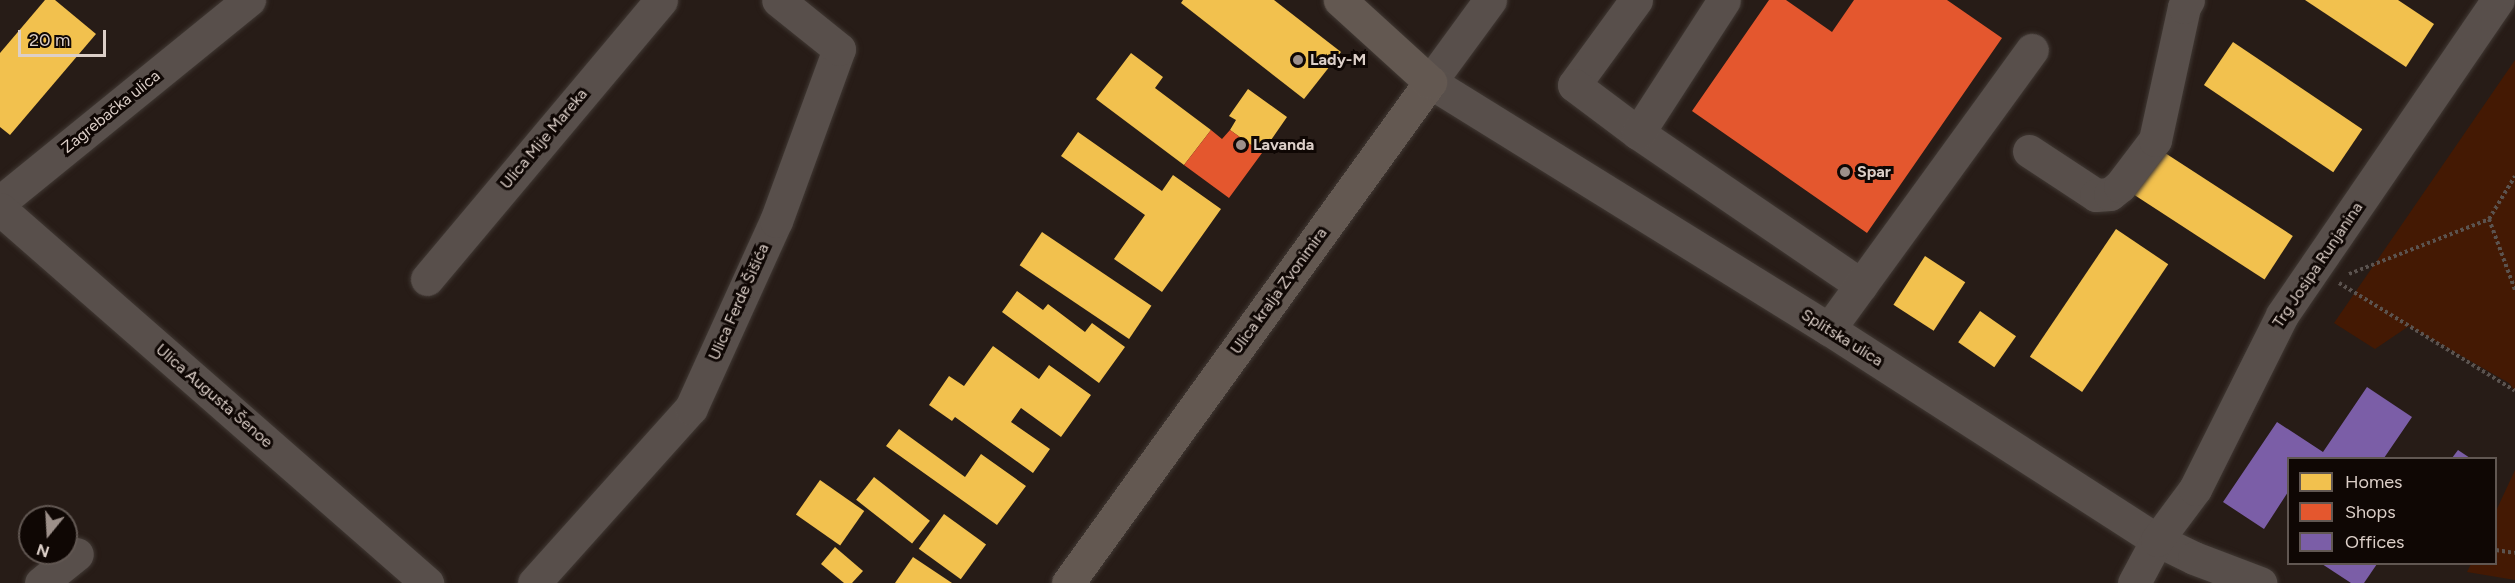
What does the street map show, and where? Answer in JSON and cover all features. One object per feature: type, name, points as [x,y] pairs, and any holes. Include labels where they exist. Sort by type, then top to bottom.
[{"type":"main road","points":[[1340,0],[1430,82]]},
{"type":"main road","name":"Ulica kralja Zvonimira","points":[[1068,583],[1430,82]]},
{"type":"street","name":"Zagrebačka ulica","points":[[0,202],[249,0]]},
{"type":"street","name":"Ulica Mije Mareka","points":[[427,279],[662,0]]},
{"type":"street","name":"Ulica Ferde Šišića","points":[[534,583],[691,408],[776,221],[839,49],[778,0]]},
{"type":"street","name":"Ulica kralja Zvonimira","points":[[1430,82],[1490,0]]},
{"type":"street","points":[[1636,0],[1574,85],[1638,133],[1861,285]]},
{"type":"street","points":[[1638,133],[1724,0]]},
{"type":"street","points":[[2029,151],[2096,195],[2110,194],[2120,186],[2155,140],[2184,7],[2188,0]]},
{"type":"street","name":"Trg Josipa Runjanina","points":[[2134,583],[2157,540],[2195,489],[2282,315],[2498,0]]},
{"type":"street","points":[[1829,329],[2032,50]]},
{"type":"street","name":"Splitska ulica","points":[[1430,82],[1829,329],[2157,540],[2194,558],[2260,583]]},
{"type":"street","name":"Ulica Augusta Šenoe","points":[[0,209],[427,583]]},
{"type":"street","points":[[41,583],[63,565]]},
{"type":"path","points":[[2515,176],[2489,219],[2334,280],[2515,390]]},
{"type":"path","points":[[2489,219],[2515,290]]},
{"type":"path","points":[[2497,550],[2515,553]]},
{"type":"shaded area","points":[[2515,60],[2515,391],[2509,383],[2409,326],[2375,349],[2334,323]]},
{"type":"shaded area","points":[[2515,470],[2515,580],[2467,572],[2470,565],[2497,565],[2497,509]]},
{"type":"building: Homes","points":[[45,0],[55,0],[96,34],[10,135],[0,127],[0,53]]},
{"type":"building: Homes","points":[[1183,0],[1274,0],[1341,52],[1304,99],[1181,3]]},
{"type":"building: Homes","points":[[2305,0],[2398,0],[2434,24],[2406,67]]},
{"type":"building: Homes","points":[[2233,42],[2362,129],[2333,172],[2204,85]]},
{"type":"building: Homes","points":[[1131,53],[1163,77],[1155,88],[1211,130],[1184,165],[1096,99]]},
{"type":"building: Homes","points":[[1248,89],[1287,117],[1262,153],[1230,130],[1236,120],[1229,116]]},
{"type":"building: Homes","points":[[1078,132],[1162,191],[1173,175],[1221,209],[1162,292],[1114,259],[1145,215],[1061,156]]},
{"type":"building: Homes","points":[[2162,151],[2293,236],[2265,280],[2134,195]]},
{"type":"building: Homes","points":[[2116,229],[2168,264],[2082,392],[2030,357]]},
{"type":"building: Homes","points":[[1042,232],[1151,306],[1129,339],[1020,265]]},
{"type":"building: Homes","points":[[1925,256],[1965,282],[1934,331],[1893,305]]},
{"type":"building: Homes","points":[[1017,291],[1043,310],[1048,304],[1085,332],[1092,323],[1125,347],[1099,383],[1002,312]]},
{"type":"building: Homes","points":[[1980,311],[2016,336],[1994,367],[1958,342]]},
{"type":"building: Homes","points":[[993,346],[1039,379],[1049,365],[1091,395],[1061,437],[1021,408],[1011,422],[1050,449],[1033,473],[955,417],[952,421],[929,405],[949,376],[964,386]]},
{"type":"building: Homes","points":[[899,429],[965,477],[981,454],[1026,486],[997,525],[886,446]]},
{"type":"building: Homes","points":[[874,477],[930,521],[912,544],[856,500]]},
{"type":"building: Homes","points":[[820,480],[864,511],[840,545],[796,514]]},
{"type":"building: Homes","points":[[944,514],[986,545],[961,579],[919,549]]},
{"type":"building: Homes","points":[[835,547],[863,571],[852,583],[844,583],[821,564]]},
{"type":"building: Homes","points":[[913,557],[952,583],[895,583]]},
{"type":"building: Shops","name":"Spar","points":[[1769,0],[1786,0],[1832,32],[1854,0],[1947,0],[2002,38],[1867,233],[1692,111]]},
{"type":"building: Shops","points":[[1211,130],[1222,139],[1230,130],[1262,153],[1229,198],[1184,165]]},
{"type":"building: Offices","points":[[2367,387],[2412,417],[2385,457],[2287,457],[2287,494],[2264,529],[2223,502],[2277,422],[2323,452]]},
{"type":"building: Offices","points":[[2458,450],[2468,457],[2453,457]]},
{"type":"building: Offices","points":[[2324,565],[2376,565],[2364,583],[2351,583]]},
{"type":"place","name":"Lady-M","points":[[1298,60]]},
{"type":"place","name":"Lavanda","points":[[1241,145]]},
{"type":"place","name":"Spar","points":[[1845,172]]}]
